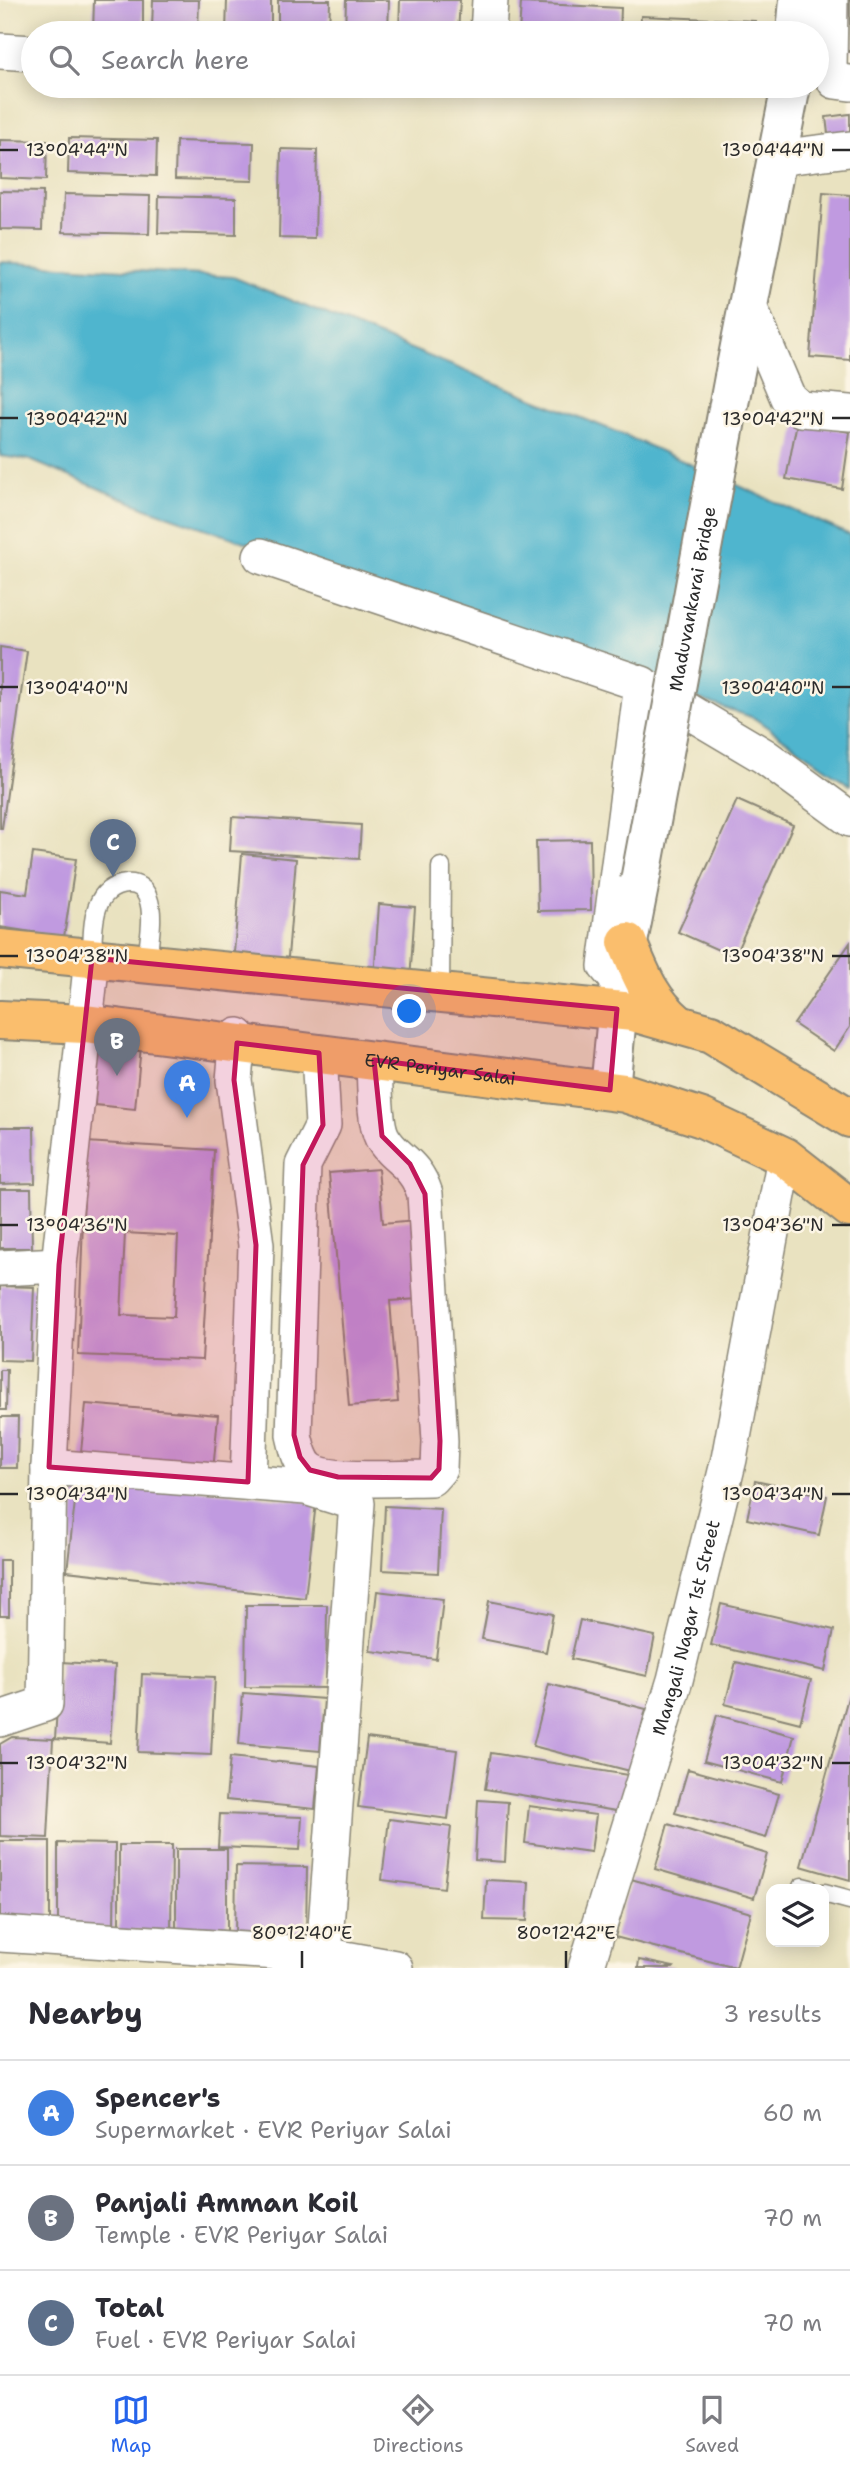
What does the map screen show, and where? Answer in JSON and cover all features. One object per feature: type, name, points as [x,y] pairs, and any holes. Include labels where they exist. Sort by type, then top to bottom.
[{"type":"main road","points":[[628,942],[647,990],[655,1003],[677,1023]]},
{"type":"main road","points":[[0,949],[440,992],[619,996],[677,1023],[711,1034],[850,1118]]},
{"type":"main road","name":"EVR Periyar Salai","points":[[0,1020],[85,1024],[238,1040],[610,1090],[702,1118],[785,1157],[850,1208]]},
{"type":"street","points":[[489,21],[490,0]]},
{"type":"street","points":[[797,21],[799,0]]},
{"type":"street","points":[[830,0],[829,68],[835,81],[850,83]]},
{"type":"street","points":[[0,51],[21,52]]},
{"type":"street","name":"Maduvankarai Bridge","points":[[610,1090],[619,996],[628,942],[746,310],[788,98]]},
{"type":"street","points":[[776,158],[850,149]]},
{"type":"street","points":[[746,310],[788,398],[801,409],[850,413]]},
{"type":"street","points":[[261,556],[642,684],[764,755],[850,819]]},
{"type":"street","points":[[619,996],[606,966],[642,684]]},
{"type":"street","points":[[0,1719],[45,1704],[49,1467],[59,1265],[92,958]]},
{"type":"street","points":[[238,1040],[234,1080],[256,1245],[248,1482]]},
{"type":"street","points":[[319,1053],[323,1125],[303,1166],[294,1435],[300,1457],[310,1470],[338,1477],[430,1478],[439,1469],[440,1441],[425,1194],[420,1178],[410,1164],[382,1136],[374,1060]]},
{"type":"street","name":"Mangali Nagar 1st Street","points":[[586,1968],[675,1680],[729,1459],[785,1157]]},
{"type":"street","points":[[0,1268],[59,1265]]},
{"type":"street","points":[[49,1467],[306,1487],[356,1503],[323,1962]]},
{"type":"street","points":[[0,1934],[395,1968]]},
{"type":"lane","points":[[440,992],[441,867]]},
{"type":"lane","points":[[92,958],[94,924],[102,896],[110,888],[133,883],[141,888],[148,899],[147,964]]},
{"type":"lane","points":[[829,1894],[850,1900]]},
{"type":"highlighted area","points":[[92,958],[617,1009],[610,1090],[374,1060],[382,1136],[410,1164],[425,1194],[440,1441],[439,1469],[431,1478],[338,1477],[310,1470],[300,1457],[294,1435],[303,1165],[323,1125],[319,1053],[237,1043],[234,1080],[256,1245],[248,1482],[49,1467],[59,1265]]},
{"type":"water","points":[[0,262],[233,277],[624,435],[850,535],[850,785],[754,718],[146,508],[30,460],[0,456]]},
{"type":"building","points":[[94,0],[143,0],[143,21],[93,21]]},
{"type":"building","points":[[153,0],[199,0],[198,21],[152,21]]},
{"type":"building","points":[[227,0],[271,0],[271,21],[226,21]]},
{"type":"building","points":[[278,0],[330,0],[329,21],[278,21]]},
{"type":"building","points":[[346,0],[389,0],[388,21],[345,21]]},
{"type":"building","points":[[400,0],[460,0],[459,21],[399,21]]},
{"type":"building","points":[[839,0],[850,0],[850,52],[841,52]]},
{"type":"building","points":[[521,3],[621,8],[620,21],[520,21]]},
{"type":"building","points":[[641,16],[755,21],[641,21]]},
{"type":"building","points":[[850,114],[850,139],[829,142],[826,117]]},
{"type":"building","points":[[69,138],[157,140],[156,176],[68,173]]},
{"type":"building","points":[[0,140],[47,141],[46,180],[0,178]]},
{"type":"building","points":[[176,141],[254,143],[253,181],[175,179]]},
{"type":"building","points":[[281,149],[317,150],[315,239],[279,238]]},
{"type":"building","points":[[0,191],[43,192],[42,230],[0,229]]},
{"type":"building","points":[[823,193],[850,195],[850,360],[810,357]]},
{"type":"building","points":[[64,194],[150,196],[149,234],[63,232]]},
{"type":"building","points":[[159,196],[236,198],[236,235],[158,233]]},
{"type":"building","points":[[797,422],[850,432],[842,489],[786,479]]},
{"type":"building","points":[[0,647],[27,651],[2,828],[0,828]]},
{"type":"building","points":[[737,800],[793,825],[734,957],[678,932]]},
{"type":"building","points":[[232,817],[361,825],[359,859],[230,851]]},
{"type":"building","points":[[590,840],[591,910],[538,911],[536,841]]},
{"type":"building","points":[[33,853],[76,859],[64,937],[0,927],[0,890],[27,894]]},
{"type":"building","points":[[242,854],[296,859],[287,969],[233,965]]},
{"type":"building","points":[[379,904],[415,907],[410,981],[374,978]]},
{"type":"building","points":[[850,943],[850,1027],[834,1051],[794,1024]]},
{"type":"building","points":[[98,1043],[141,1046],[135,1109],[95,1105]]},
{"type":"building","points":[[0,1127],[34,1127],[35,1183],[0,1184]]},
{"type":"building","points":[[86,1142],[214,1150],[202,1360],[78,1355]],"holes":[[[125,1233],[178,1236],[174,1317],[121,1315]]]},
{"type":"building","points":[[378,1169],[383,1223],[416,1220],[418,1299],[390,1301],[398,1402],[349,1406],[329,1173]]},
{"type":"building","points":[[0,1189],[31,1189],[32,1248],[0,1248]]},
{"type":"building","points":[[0,1286],[34,1287],[31,1361],[0,1360]]},
{"type":"building","points":[[0,1370],[7,1370],[6,1410],[0,1410]]},
{"type":"building","points":[[86,1404],[218,1415],[213,1472],[80,1461]]},
{"type":"building","points":[[0,1417],[18,1417],[17,1468],[0,1468]]},
{"type":"building","points":[[78,1476],[316,1503],[305,1598],[67,1571]]},
{"type":"building","points":[[755,1481],[827,1496],[819,1535],[747,1519]]},
{"type":"building","points":[[385,1506],[441,1509],[438,1573],[382,1570]]},
{"type":"building","points":[[0,1560],[9,1560],[9,1616],[0,1616]]},
{"type":"building","points":[[377,1591],[443,1599],[436,1659],[370,1651]]},
{"type":"building","points":[[489,1601],[553,1614],[546,1652],[482,1639]]},
{"type":"building","points":[[721,1604],[834,1630],[825,1671],[711,1645]]},
{"type":"building","points":[[246,1605],[327,1605],[326,1688],[245,1687]]},
{"type":"building","points":[[580,1620],[655,1636],[647,1676],[571,1659]]},
{"type":"building","points":[[60,1662],[115,1665],[110,1743],[55,1739]]},
{"type":"building","points":[[736,1662],[811,1680],[800,1723],[725,1704]]},
{"type":"building","points":[[142,1674],[215,1677],[211,1755],[138,1752]]},
{"type":"building","points":[[549,1684],[646,1709],[630,1771],[533,1746]]},
{"type":"building","points":[[243,1693],[324,1699],[320,1751],[239,1744]]},
{"type":"building","points":[[850,1694],[850,1880],[801,1866]]},
{"type":"building","points":[[717,1715],[794,1736],[782,1782],[704,1761]]},
{"type":"building","points":[[12,1737],[53,1739],[48,1838],[0,1836],[0,1744]]},
{"type":"building","points":[[367,1738],[457,1750],[448,1819],[358,1807]]},
{"type":"building","points":[[491,1753],[628,1775],[622,1812],[485,1789]]},
{"type":"building","points":[[230,1757],[319,1766],[315,1809],[226,1800]]},
{"type":"building","points":[[688,1769],[779,1794],[766,1838],[675,1813]]},
{"type":"building","points":[[478,1800],[508,1802],[505,1862],[475,1860]]},
{"type":"building","points":[[529,1806],[596,1815],[591,1852],[525,1843]]},
{"type":"building","points":[[220,1814],[302,1817],[300,1850],[218,1847]]},
{"type":"building","points":[[389,1819],[451,1827],[444,1888],[382,1880]]},
{"type":"building","points":[[668,1824],[767,1854],[754,1898],[655,1869]]},
{"type":"building","points":[[0,1841],[50,1841],[50,1925],[0,1925]]},
{"type":"building","points":[[58,1843],[115,1844],[114,1928],[58,1928]]},
{"type":"building","points":[[119,1845],[172,1845],[171,1932],[119,1931]]},
{"type":"building","points":[[176,1849],[227,1849],[227,1936],[176,1936]]},
{"type":"building","points":[[236,1866],[307,1867],[306,1937],[235,1937]]},
{"type":"building","points":[[631,1879],[751,1913],[736,1968],[615,1937]]},
{"type":"building","points":[[486,1880],[529,1882],[527,1921],[484,1920]]},
{"type":"building","points":[[639,1960],[674,1967],[638,1968]]},
{"type":"place","name":"Total","points":[[113,877]]},
{"type":"place","name":"Panjali Amman Koil","points":[[117,1076]]},
{"type":"place","name":"Spencer's","points":[[187,1118]]}]
